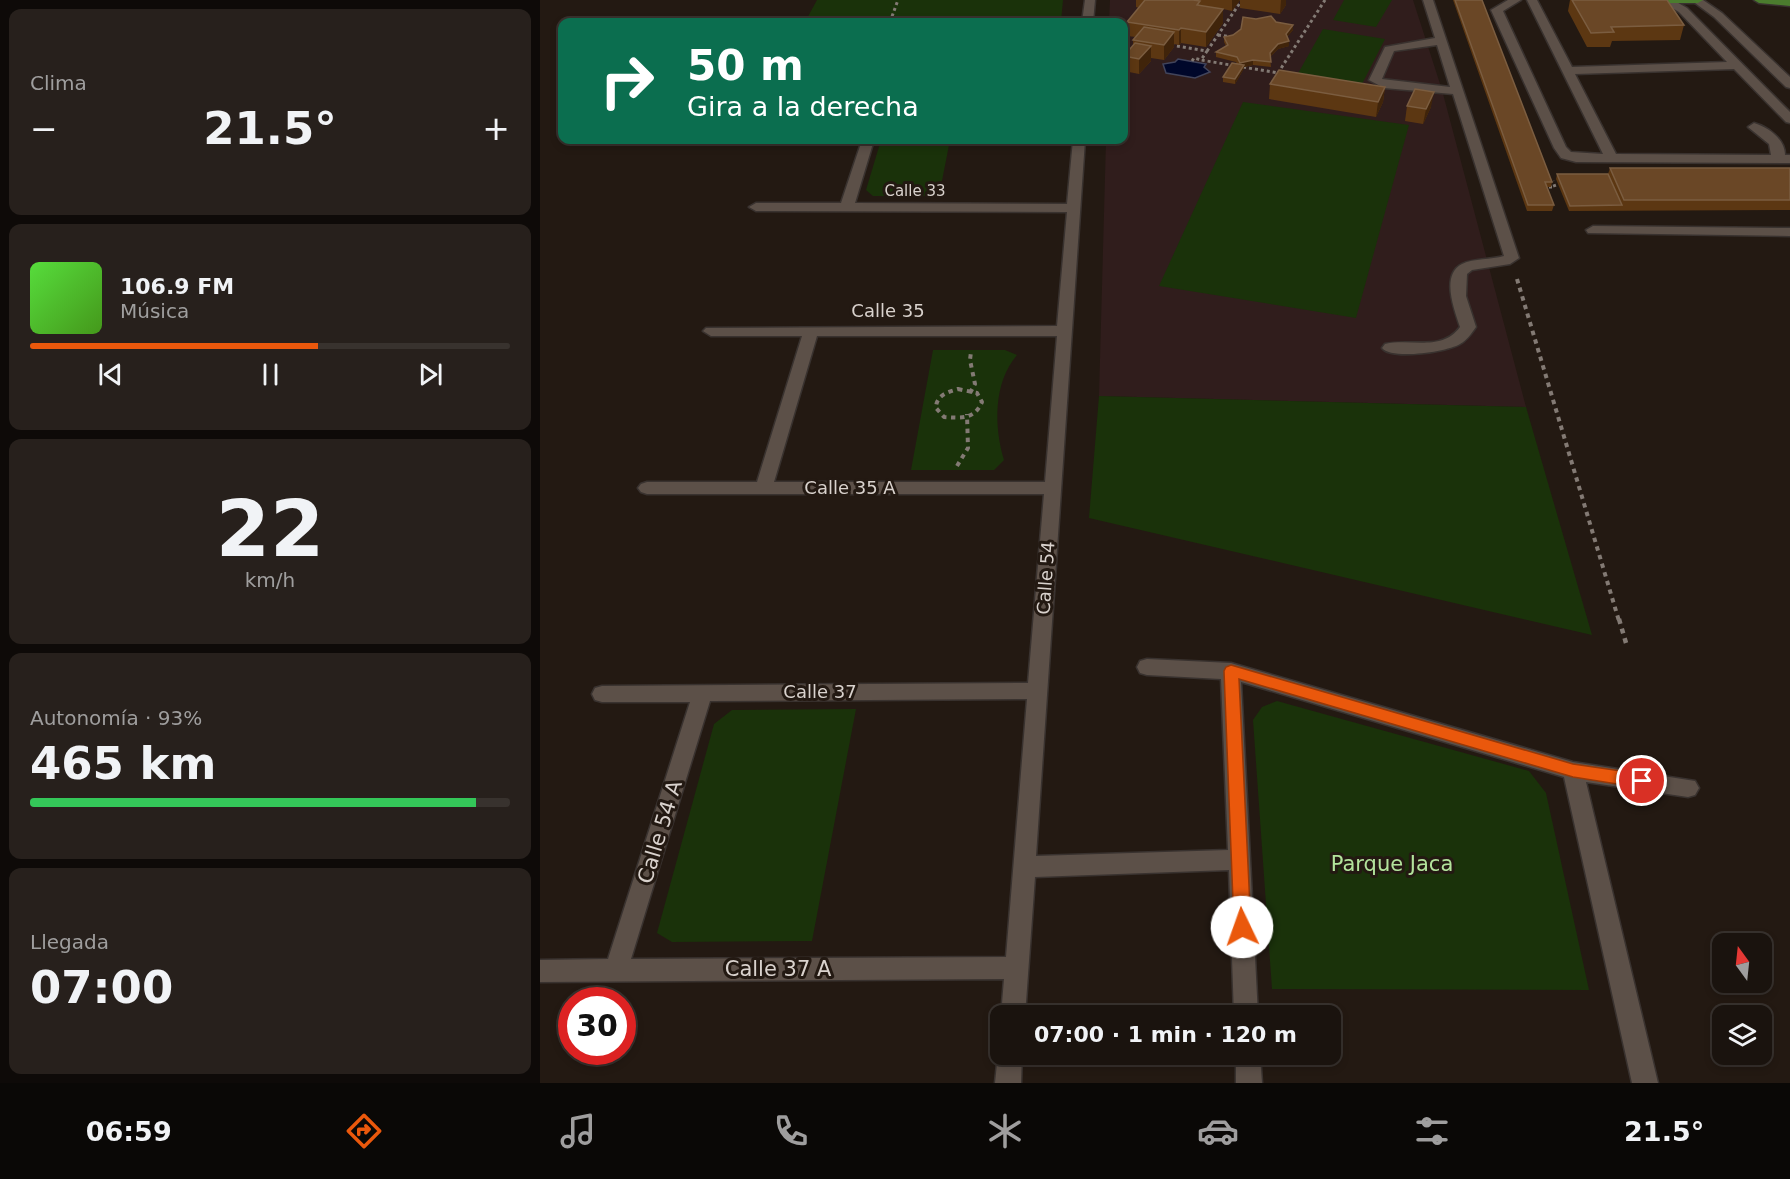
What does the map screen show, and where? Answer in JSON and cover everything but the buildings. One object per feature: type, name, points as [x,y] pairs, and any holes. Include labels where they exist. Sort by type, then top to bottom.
[{"type":"main road","points":[[1663,1],[1697,0]]},
{"type":"main road","points":[[1759,0],[1790,3]]},
{"type":"street","points":[[1088,18],[1090,0]]},
{"type":"street","points":[[1390,348],[1450,346],[1463,337],[1468,327],[1457,289],[1459,275],[1464,268],[1488,263],[1500,264],[1512,258],[1428,0]]},
{"type":"street","points":[[1516,0],[1497,10],[1560,148],[1566,155],[1576,158],[1790,159]]},
{"type":"street","points":[[1532,0],[1611,158]]},
{"type":"street","points":[[1697,0],[1719,15],[1790,84]]},
{"type":"street","points":[[1663,1],[1683,10],[1790,119]]},
{"type":"street","points":[[1442,41],[1389,49],[1376,80],[1384,84],[1458,91]]},
{"type":"street","points":[[1565,66],[1733,61]]},
{"type":"street","points":[[1775,70],[1790,68]]},
{"type":"street","points":[[1754,127],[1770,137],[1779,149],[1779,154],[1775,159]]},
{"type":"street","points":[[848,207],[867,144]]},
{"type":"street","name":"Calle 54","points":[[1014,1005],[1079,144]]},
{"type":"street","name":"Calle 33","points":[[756,207],[1074,208]]},
{"type":"street","points":[[1593,230],[1790,232]]},
{"type":"street","name":"Calle 35","points":[[711,331],[1065,331]]},
{"type":"street","points":[[764,488],[811,331]]},
{"type":"street","name":"Calle 35 A","points":[[647,488],[1053,488]]},
{"type":"street","points":[[1147,667],[1231,671],[1573,771],[1688,788]]},
{"type":"street","points":[[1231,671],[1246,1005]]},
{"type":"street","name":"Calle 37","points":[[602,694],[1038,691]]},
{"type":"street","name":"Calle 54 A","points":[[616,970],[703,693]]},
{"type":"street","points":[[1573,771],[1645,1083]]},
{"type":"street","points":[[1024,867],[1239,860]]},
{"type":"street","name":"Calle 37 A","points":[[540,971],[1017,968]]},
{"type":"street","points":[[1008,1083],[1009,1065]]},
{"type":"street","points":[[1248,1065],[1249,1083]]},
{"type":"path","points":[[891,18],[898,0]]},
{"type":"path","points":[[1201,60],[1242,0]]},
{"type":"path","points":[[1272,83],[1325,0]]},
{"type":"path","points":[[1221,14],[1229,19]]},
{"type":"path","points":[[1218,35],[1239,38]]},
{"type":"path","points":[[1167,45],[1208,51]]},
{"type":"path","points":[[1285,46],[1294,48]]},
{"type":"path","points":[[1192,61],[1194,58],[1238,68],[1278,73]]},
{"type":"path","points":[[1535,187],[1556,187],[1553,181]]},
{"type":"path","points":[[1512,258],[1626,643]]},
{"type":"path","points":[[971,392],[975,384],[970,360],[972,345]]},
{"type":"path","points":[[950,390],[977,393],[982,402],[978,411],[967,416],[944,417],[936,408],[936,403],[943,394],[950,390]]},
{"type":"path","points":[[951,475],[968,448],[967,416]]},
{"type":"shaded area","points":[[1110,0],[1413,0],[1442,90],[1526,407],[1099,396],[1106,144],[1128,144],[1128,18],[1109,18]]},
{"type":"green space","points":[[817,0],[1063,0],[1061,18],[807,18]]},
{"type":"green space","points":[[1344,0],[1392,0],[1376,27],[1333,20]]},
{"type":"green space","points":[[1323,29],[1385,39],[1360,88],[1296,77]]},
{"type":"green space","points":[[1243,102],[1409,125],[1356,318],[1159,286]]},
{"type":"green space","points":[[880,144],[949,144],[939,196],[873,196],[866,190]]},
{"type":"green space","points":[[933,350],[1005,350],[1017,355],[1003,379],[1000,392],[997,420],[1004,460],[994,470],[911,470]]},
{"type":"green space","points":[[1099,396],[1526,407],[1592,635],[1089,518]]},
{"type":"green space","name":"Parque Jaca","points":[[1277,701],[1529,771],[1546,793],[1589,990],[1272,989],[1253,720],[1262,707]]},
{"type":"green space","points":[[856,709],[812,941],[672,942],[657,933],[714,724],[732,710]]},
{"type":"water","points":[[1178,59],[1206,64],[1204,67],[1210,72],[1195,78],[1166,73],[1163,64],[1175,62]]},
{"type":"route","points":[[1242,927],[1231,671],[1573,771],[1642,781]]}]
